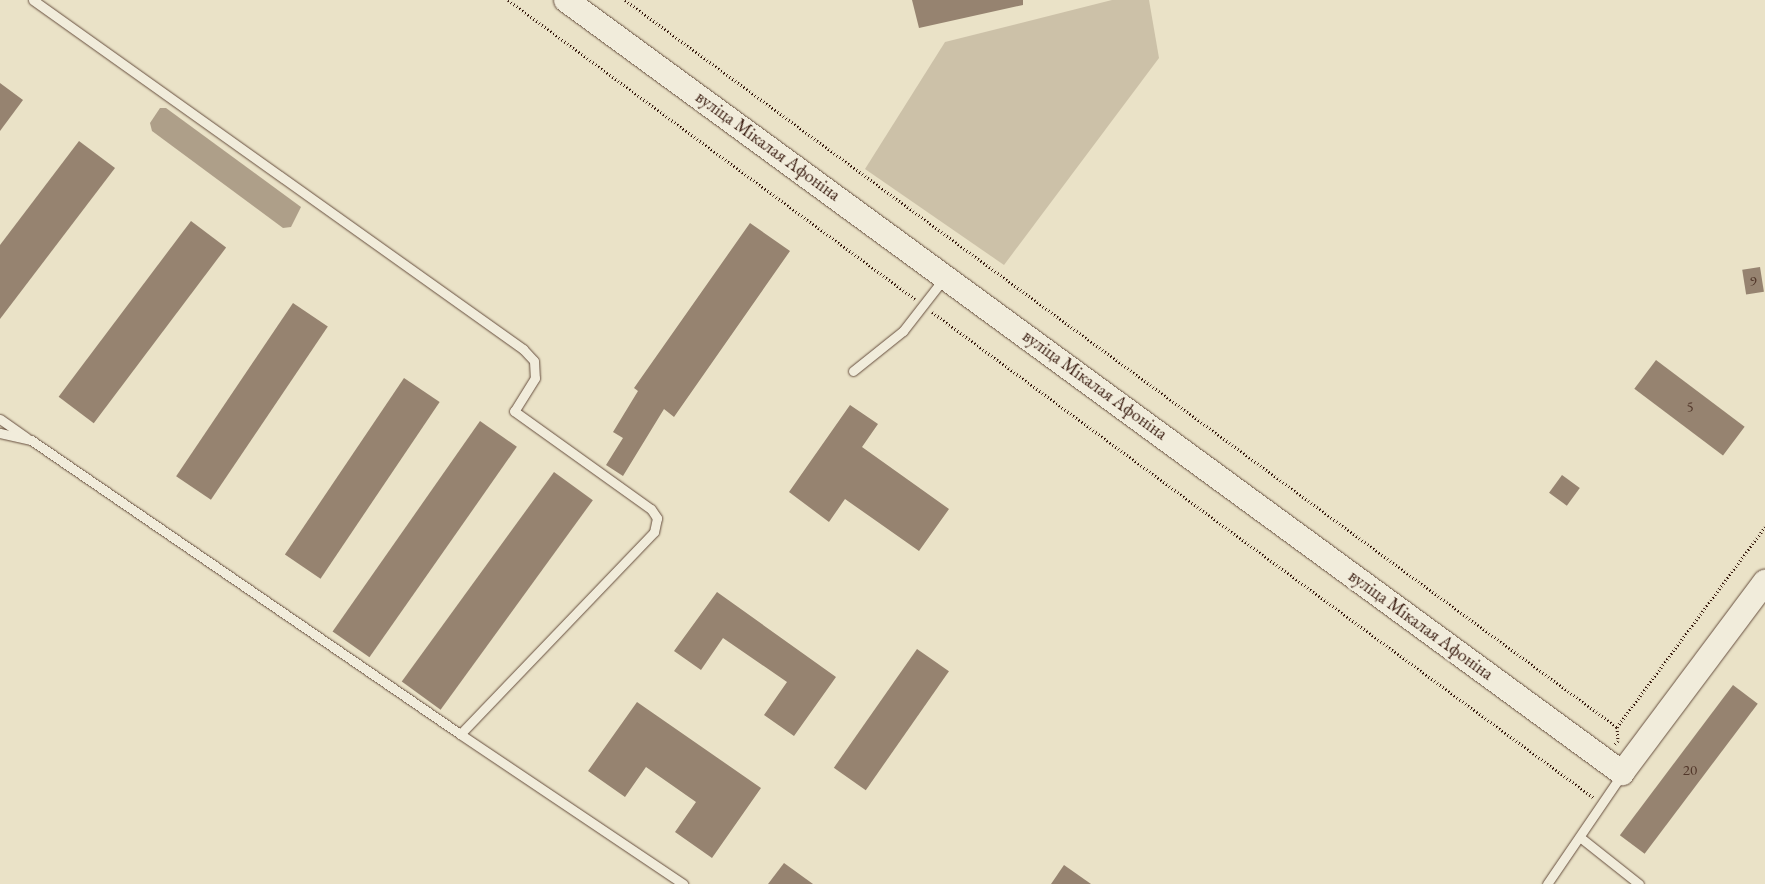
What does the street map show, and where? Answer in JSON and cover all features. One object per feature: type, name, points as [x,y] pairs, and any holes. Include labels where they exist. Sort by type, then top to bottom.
[{"type":"street","name":"вуліца Мікалая Афоніна","points":[[566,0],[946,276],[1622,773]]},
{"type":"street","points":[[1622,773],[1765,582]]},
{"type":"lane","points":[[33,0],[523,349],[534,360],[536,378],[514,411],[651,509],[657,518],[654,532],[460,734]]},
{"type":"lane","points":[[853,371],[903,331],[946,276]]},
{"type":"lane","points":[[0,419],[460,734],[683,884]]},
{"type":"lane","points":[[0,433],[31,440]]},
{"type":"lane","points":[[1548,884],[1581,838],[1622,773]]},
{"type":"lane","points":[[1581,838],[1639,884]]},
{"type":"path","points":[[508,0],[1602,804]]},
{"type":"path","points":[[625,0],[1617,726]]},
{"type":"path","points":[[1618,741],[1617,726],[1765,527]]},
{"type":"shaded area","points":[[1112,0],[1149,0],[1159,58],[1004,265],[865,169],[945,42]]},
{"type":"shaded area","points":[[160,108],[166,108],[301,207],[291,227],[283,228],[152,131],[150,123]]},
{"type":"building","points":[[912,0],[1023,0],[1023,5],[919,28]]},
{"type":"building","points":[[0,83],[23,100],[0,131]]},
{"type":"building","points":[[79,141],[115,168],[0,319],[0,245]]},
{"type":"building","points":[[191,221],[226,247],[94,423],[59,397]]},
{"type":"building","points":[[750,223],[790,251],[674,417],[664,409],[623,476],[606,465],[623,438],[613,432],[638,391],[634,388]]},
{"type":"building","points":[[1760,267],[1764,292],[1746,295],[1742,270]]},
{"type":"building","points":[[293,303],[328,326],[211,500],[176,476]]},
{"type":"building","points":[[1656,360],[1745,427],[1723,456],[1634,389]]},
{"type":"building","points":[[404,378],[440,402],[321,579],[285,555]]},
{"type":"building","points":[[850,405],[878,424],[862,447],[949,509],[919,551],[845,499],[829,522],[789,492]]},
{"type":"building","points":[[480,421],[517,447],[369,657],[333,632]]},
{"type":"building","points":[[554,472],[593,500],[441,710],[402,682]]},
{"type":"building","points":[[1562,475],[1580,488],[1567,506],[1549,493]]},
{"type":"building","points":[[717,592],[836,677],[794,736],[764,715],[787,682],[723,638],[701,670],[674,651]]},
{"type":"building","points":[[917,649],[949,671],[866,790],[834,768]]},
{"type":"building","points":[[1733,685],[1758,704],[1645,854],[1620,835]]},
{"type":"building","points":[[637,702],[761,788],[712,858],[675,832],[696,802],[646,767],[625,797],[588,771]]},
{"type":"building","points":[[784,863],[813,884],[768,884]]},
{"type":"building","points":[[1064,865],[1091,884],[1051,884]]}]
